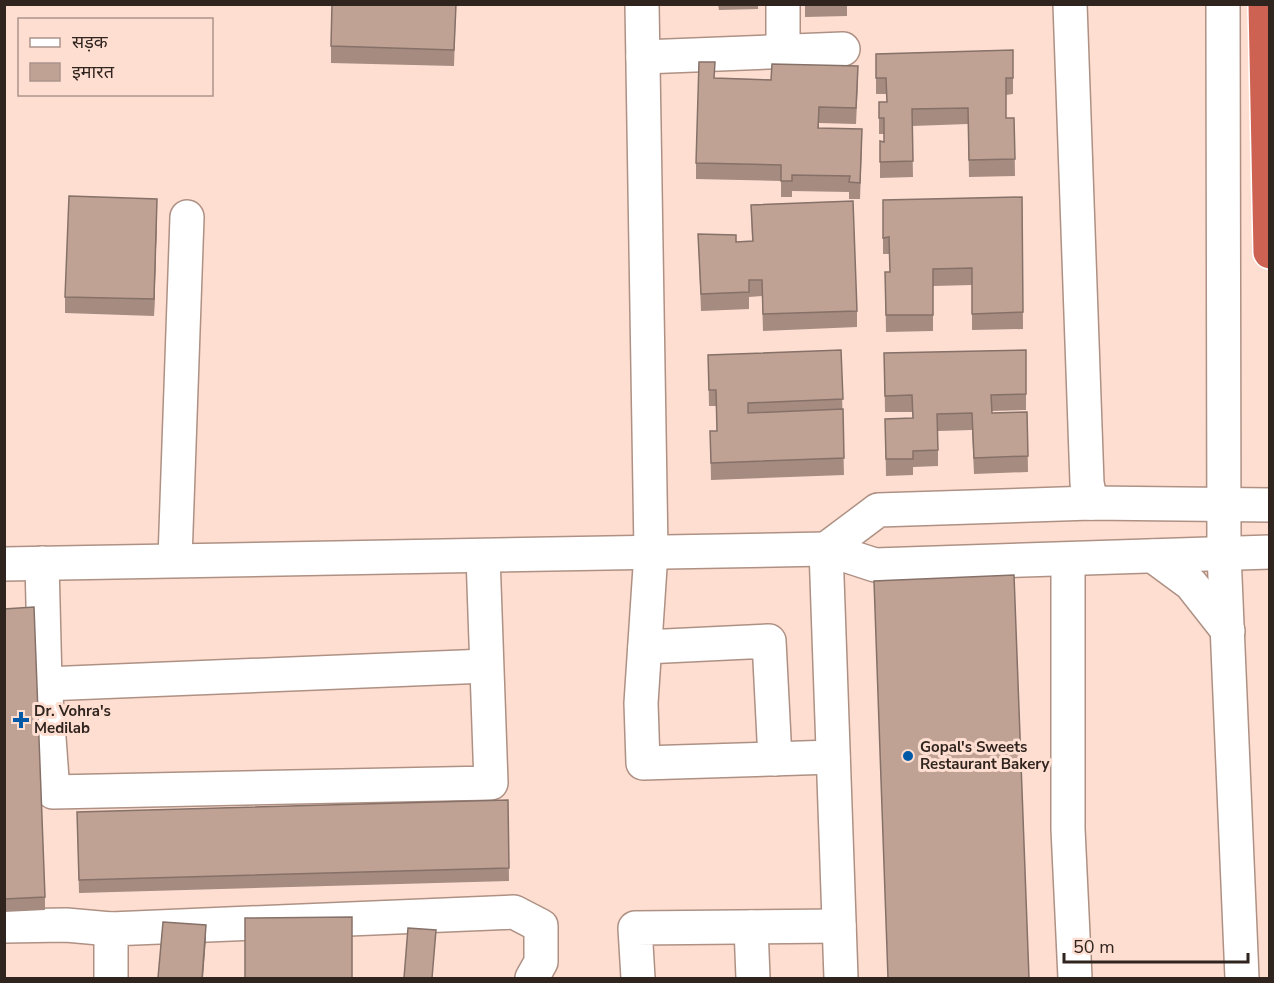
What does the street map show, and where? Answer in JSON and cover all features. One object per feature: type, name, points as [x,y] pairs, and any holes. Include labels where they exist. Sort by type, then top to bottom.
[{"type":"highway","points":[[1265,4],[1269,252]]},
{"type":"street","points":[[642,4],[651,552],[641,703],[643,762],[833,757]]},
{"type":"street","points":[[783,4],[783,51]]},
{"type":"street","points":[[1071,4],[1087,483],[1091,503]]},
{"type":"street","points":[[1223,4],[1226,504],[1224,554],[1242,978]]},
{"type":"street","points":[[643,57],[843,49]]},
{"type":"street","points":[[175,559],[187,217]]},
{"type":"street","points":[[826,549],[878,510],[1091,503],[1269,504]]},
{"type":"street","points":[[826,549],[840,978]]},
{"type":"street","points":[[4,564],[175,559],[826,549],[875,565],[1068,561],[1269,552]]},
{"type":"street","points":[[42,563],[45,684],[53,792],[491,783],[483,556]]},
{"type":"street","points":[[1153,556],[1191,584],[1228,631]]},
{"type":"street","points":[[1068,561],[1068,830],[1076,978]]},
{"type":"street","points":[[645,647],[769,641],[775,759]]},
{"type":"street","points":[[45,684],[486,666]]},
{"type":"street","points":[[4,926],[66,925],[111,929],[514,912],[541,926],[541,962],[532,978]]},
{"type":"street","points":[[638,978],[635,928],[839,926]]},
{"type":"street","points":[[750,927],[753,978]]},
{"type":"street","points":[[111,929],[111,978]]},
{"type":"building","points":[[332,4],[456,4],[454,50],[331,46]]},
{"type":"building","points":[[1013,50],[1013,78],[1006,78],[1006,118],[1014,118],[1015,159],[969,160],[968,108],[912,109],[913,161],[880,162],[880,141],[884,142],[884,118],[879,118],[879,102],[887,102],[886,78],[876,78],[876,54]]},
{"type":"building","points":[[699,62],[715,62],[714,78],[771,80],[772,64],[858,66],[856,108],[819,107],[818,128],[862,129],[860,183],[849,182],[850,176],[792,175],[792,181],[781,181],[781,165],[696,163]]},
{"type":"building","points":[[69,196],[157,199],[154,299],[65,297]]},
{"type":"building","points":[[1022,197],[1023,312],[972,314],[972,268],[933,269],[933,315],[886,315],[885,272],[890,272],[889,237],[883,238],[883,200]]},
{"type":"building","points":[[853,201],[857,311],[763,314],[762,280],[749,280],[749,292],[701,294],[698,234],[736,235],[736,242],[753,241],[751,205]]},
{"type":"building","points":[[841,350],[843,399],[748,403],[748,413],[843,409],[844,458],[711,463],[710,431],[717,431],[716,390],[709,390],[708,355]]},
{"type":"building","points":[[1026,350],[1026,394],[991,395],[992,413],[1027,412],[1028,456],[974,458],[972,413],[937,414],[938,450],[913,451],[913,459],[886,459],[885,419],[913,418],[912,395],[885,396],[884,353]]},
{"type":"building","points":[[1014,575],[1029,978],[888,978],[874,581]]},
{"type":"building","points":[[34,607],[45,897],[4,899],[4,609]]},
{"type":"building","points":[[508,800],[509,868],[79,880],[77,812]]},
{"type":"building","points":[[352,917],[352,978],[245,978],[245,918]]},
{"type":"building","points":[[163,922],[206,925],[202,978],[158,978]]},
{"type":"building","points":[[408,928],[436,930],[432,978],[404,978]]},
{"type":"place","name":"Dr. Vohra's Medilab","points":[[21,720]]},
{"type":"place","name":"Gopal's Sweets Restaurant Bakery","points":[[908,756]]}]
